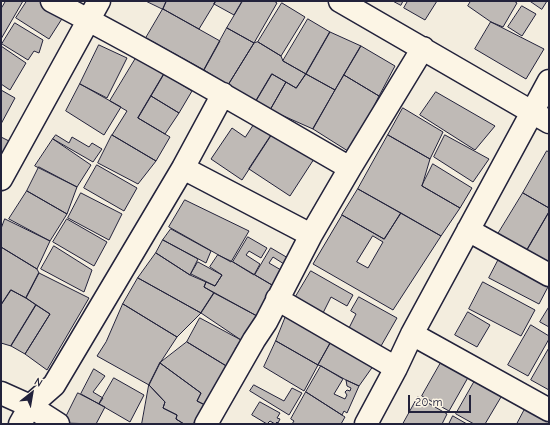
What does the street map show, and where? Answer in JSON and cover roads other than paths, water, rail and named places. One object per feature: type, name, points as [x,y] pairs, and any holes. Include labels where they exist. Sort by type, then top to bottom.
[{"type":"street","points":[[52,1],[223,94],[350,168]]},
{"type":"street","points":[[1,179],[99,1]]},
{"type":"street","points":[[340,1],[540,117]]},
{"type":"street","points":[[206,424],[254,340],[266,322],[311,235],[423,48]]},
{"type":"street","points":[[366,424],[468,230],[540,117],[549,81]]},
{"type":"street","points":[[25,415],[54,385],[183,168],[223,94]]},
{"type":"street","points":[[183,168],[311,235]]},
{"type":"street","points":[[468,230],[549,275]]},
{"type":"street","points":[[277,299],[396,368]]},
{"type":"street","points":[[412,334],[549,410]]},
{"type":"street","points":[[1,393],[25,415],[58,424]]}]
